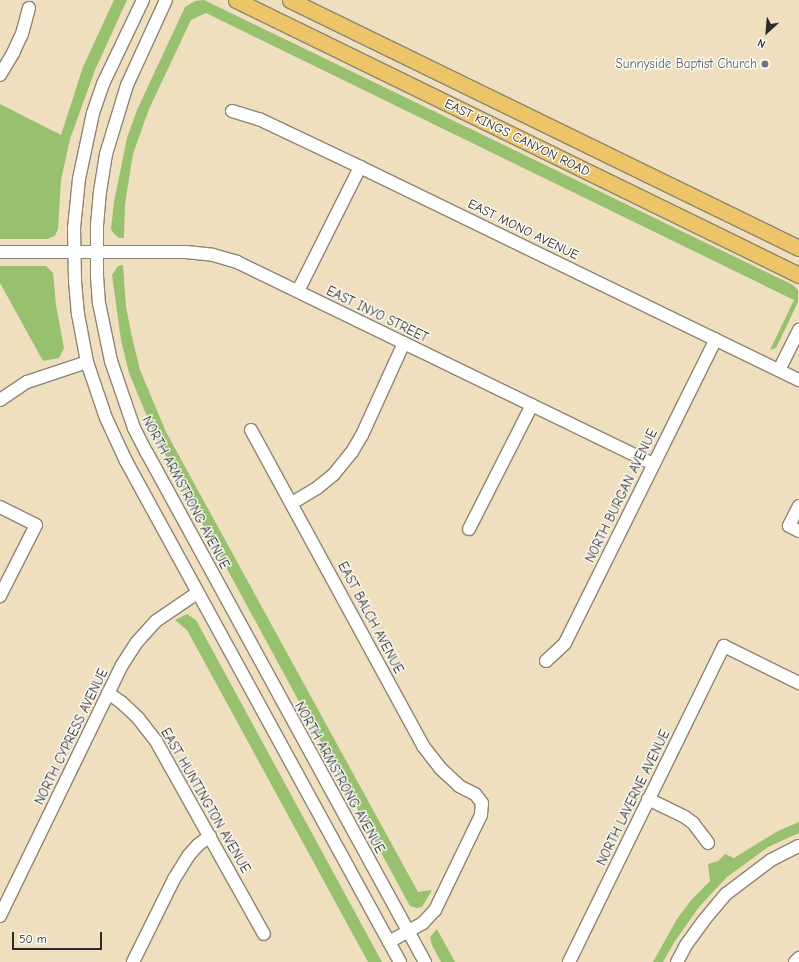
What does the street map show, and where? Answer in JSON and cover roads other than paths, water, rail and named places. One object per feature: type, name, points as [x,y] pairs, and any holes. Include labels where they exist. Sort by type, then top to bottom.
[{"type":"main road","name":"EAST KINGS CANYON ROAD","points":[[236,0],[799,275]]},
{"type":"main road","name":"EAST KINGS CANYON ROAD","points":[[290,0],[799,248]]},
{"type":"street","points":[[143,0],[114,58],[93,114],[75,206],[74,252],[78,314],[87,362],[103,410],[116,441],[400,962]]},
{"type":"street","name":"NORTH ARMSTRONG AVENUE","points":[[166,0],[133,72],[116,119],[106,154],[100,190],[96,251],[99,303],[105,337],[121,395],[134,428],[215,581],[425,962]]},
{"type":"street","points":[[0,75],[22,34],[29,8]]},
{"type":"street","name":"EAST MONO AVENUE","points":[[232,111],[259,119],[799,380]]},
{"type":"street","points":[[298,291],[360,167]]},
{"type":"street","name":"EAST INYO STREET","points":[[0,252],[186,252],[214,255],[237,262],[654,464]]},
{"type":"street","points":[[779,370],[799,330]]},
{"type":"street","name":"NORTH BURGAN AVENUE","points":[[546,661],[565,643],[716,339]]},
{"type":"street","points":[[292,503],[317,488],[334,474],[352,452],[362,435],[404,343]]},
{"type":"street","points":[[0,400],[27,382],[87,362]]},
{"type":"street","points":[[469,528],[532,405]]},
{"type":"street","name":"EAST BALCH AVENUE","points":[[251,430],[423,746],[440,768],[459,786],[475,794],[482,803],[481,815],[435,910],[423,923],[408,931]]},
{"type":"street","points":[[794,529],[799,506]]},
{"type":"street","points":[[0,508],[36,525],[0,596]]},
{"type":"street","name":"NORTH CYPRESS AVENUE","points":[[0,916],[108,693],[137,642],[151,626],[180,603],[197,592]]},
{"type":"street","name":"NORTH LAVERNE AVENUE","points":[[569,962],[724,646],[799,683]]},
{"type":"street","name":"EAST HUNTINGTON AVENUE","points":[[108,693],[121,702],[138,718],[156,741],[264,934]]},
{"type":"street","points":[[648,799],[688,820],[708,843]]},
{"type":"street","points":[[133,962],[174,879],[188,856],[198,845],[210,836]]},
{"type":"street","points":[[677,962],[686,945],[726,894],[771,860],[799,846]]},
{"type":"street","points":[[389,942],[408,931]]},
{"type":"street","points":[[795,962],[799,958]]},
{"type":"place","name":"Sunnyside Baptist Church","points":[[765,64]]}]
